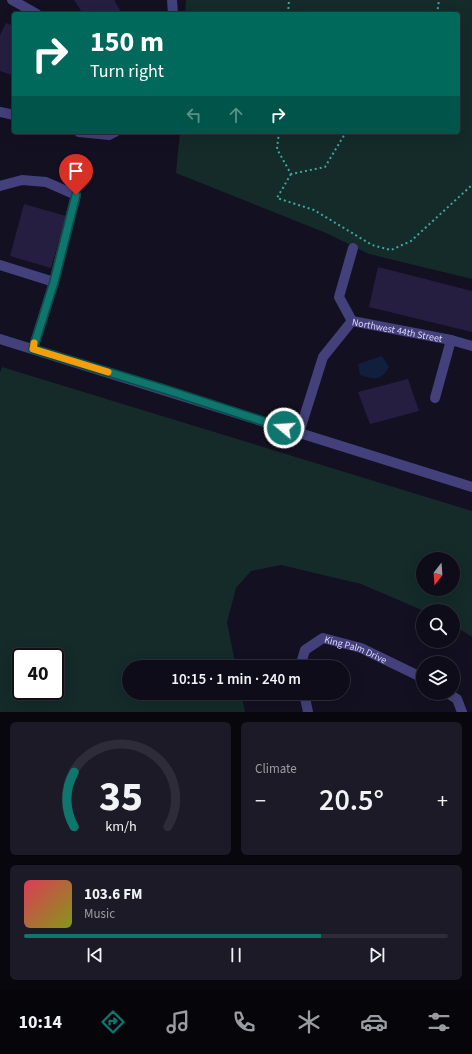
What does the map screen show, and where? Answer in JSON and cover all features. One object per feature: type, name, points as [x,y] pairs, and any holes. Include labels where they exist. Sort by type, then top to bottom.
[{"type":"street","points":[[12,0],[33,12]]},
{"type":"street","points":[[172,0],[173,12]]},
{"type":"street","points":[[0,112],[12,115]]},
{"type":"street","points":[[99,134],[111,134]]},
{"type":"street","points":[[0,186],[22,180],[46,182],[76,195],[54,282],[33,349]]},
{"type":"street","points":[[352,321],[339,297],[353,248]]},
{"type":"street","points":[[0,265],[54,282]]},
{"type":"street","name":"Northwest 44th Street","points":[[299,433],[323,357],[352,321],[451,340],[472,346]]},
{"type":"street","points":[[0,339],[472,487]]},
{"type":"street","points":[[435,398],[451,340]]},
{"type":"street","name":"King Palm Drive","points":[[302,660],[305,650],[323,638],[360,648],[416,675]]},
{"type":"street","points":[[305,700],[308,712]]},
{"type":"street","points":[[457,700],[462,712]]},
{"type":"path","points":[[288,12],[289,0]]},
{"type":"path","points":[[437,12],[439,0]]},
{"type":"path","points":[[279,134],[277,149],[291,174]]},
{"type":"path","points":[[345,134],[325,167],[291,174],[277,198],[314,210],[372,245],[391,250],[411,241],[472,185]]},
{"type":"green space","points":[[186,0],[472,0],[472,279],[369,254],[326,233],[176,173],[180,134],[460,134],[460,12],[185,12]]},
{"type":"green space","points":[[2,367],[472,511],[472,637],[460,629],[460,604],[416,604],[416,608],[361,584],[281,565],[251,571],[236,588],[227,622],[235,660],[122,660],[122,700],[242,700],[245,712],[0,712],[0,373]]},
{"type":"water","points":[[382,356],[389,367],[383,375],[377,378],[370,378],[360,375],[358,364]]},
{"type":"building","points":[[74,0],[114,0],[121,12],[82,12]]},
{"type":"building","points":[[6,23],[12,25],[12,75],[0,71],[0,35]]},
{"type":"building","points":[[24,204],[66,216],[51,268],[10,256]]},
{"type":"building","points":[[378,267],[472,291],[472,332],[369,307]]},
{"type":"building","points":[[408,379],[419,411],[370,424],[358,392]]},
{"type":"slow traffic","points":[[34,343],[33,349],[108,372]]},
{"type":"route","points":[[76,195],[54,282],[33,349],[284,428]]}]
